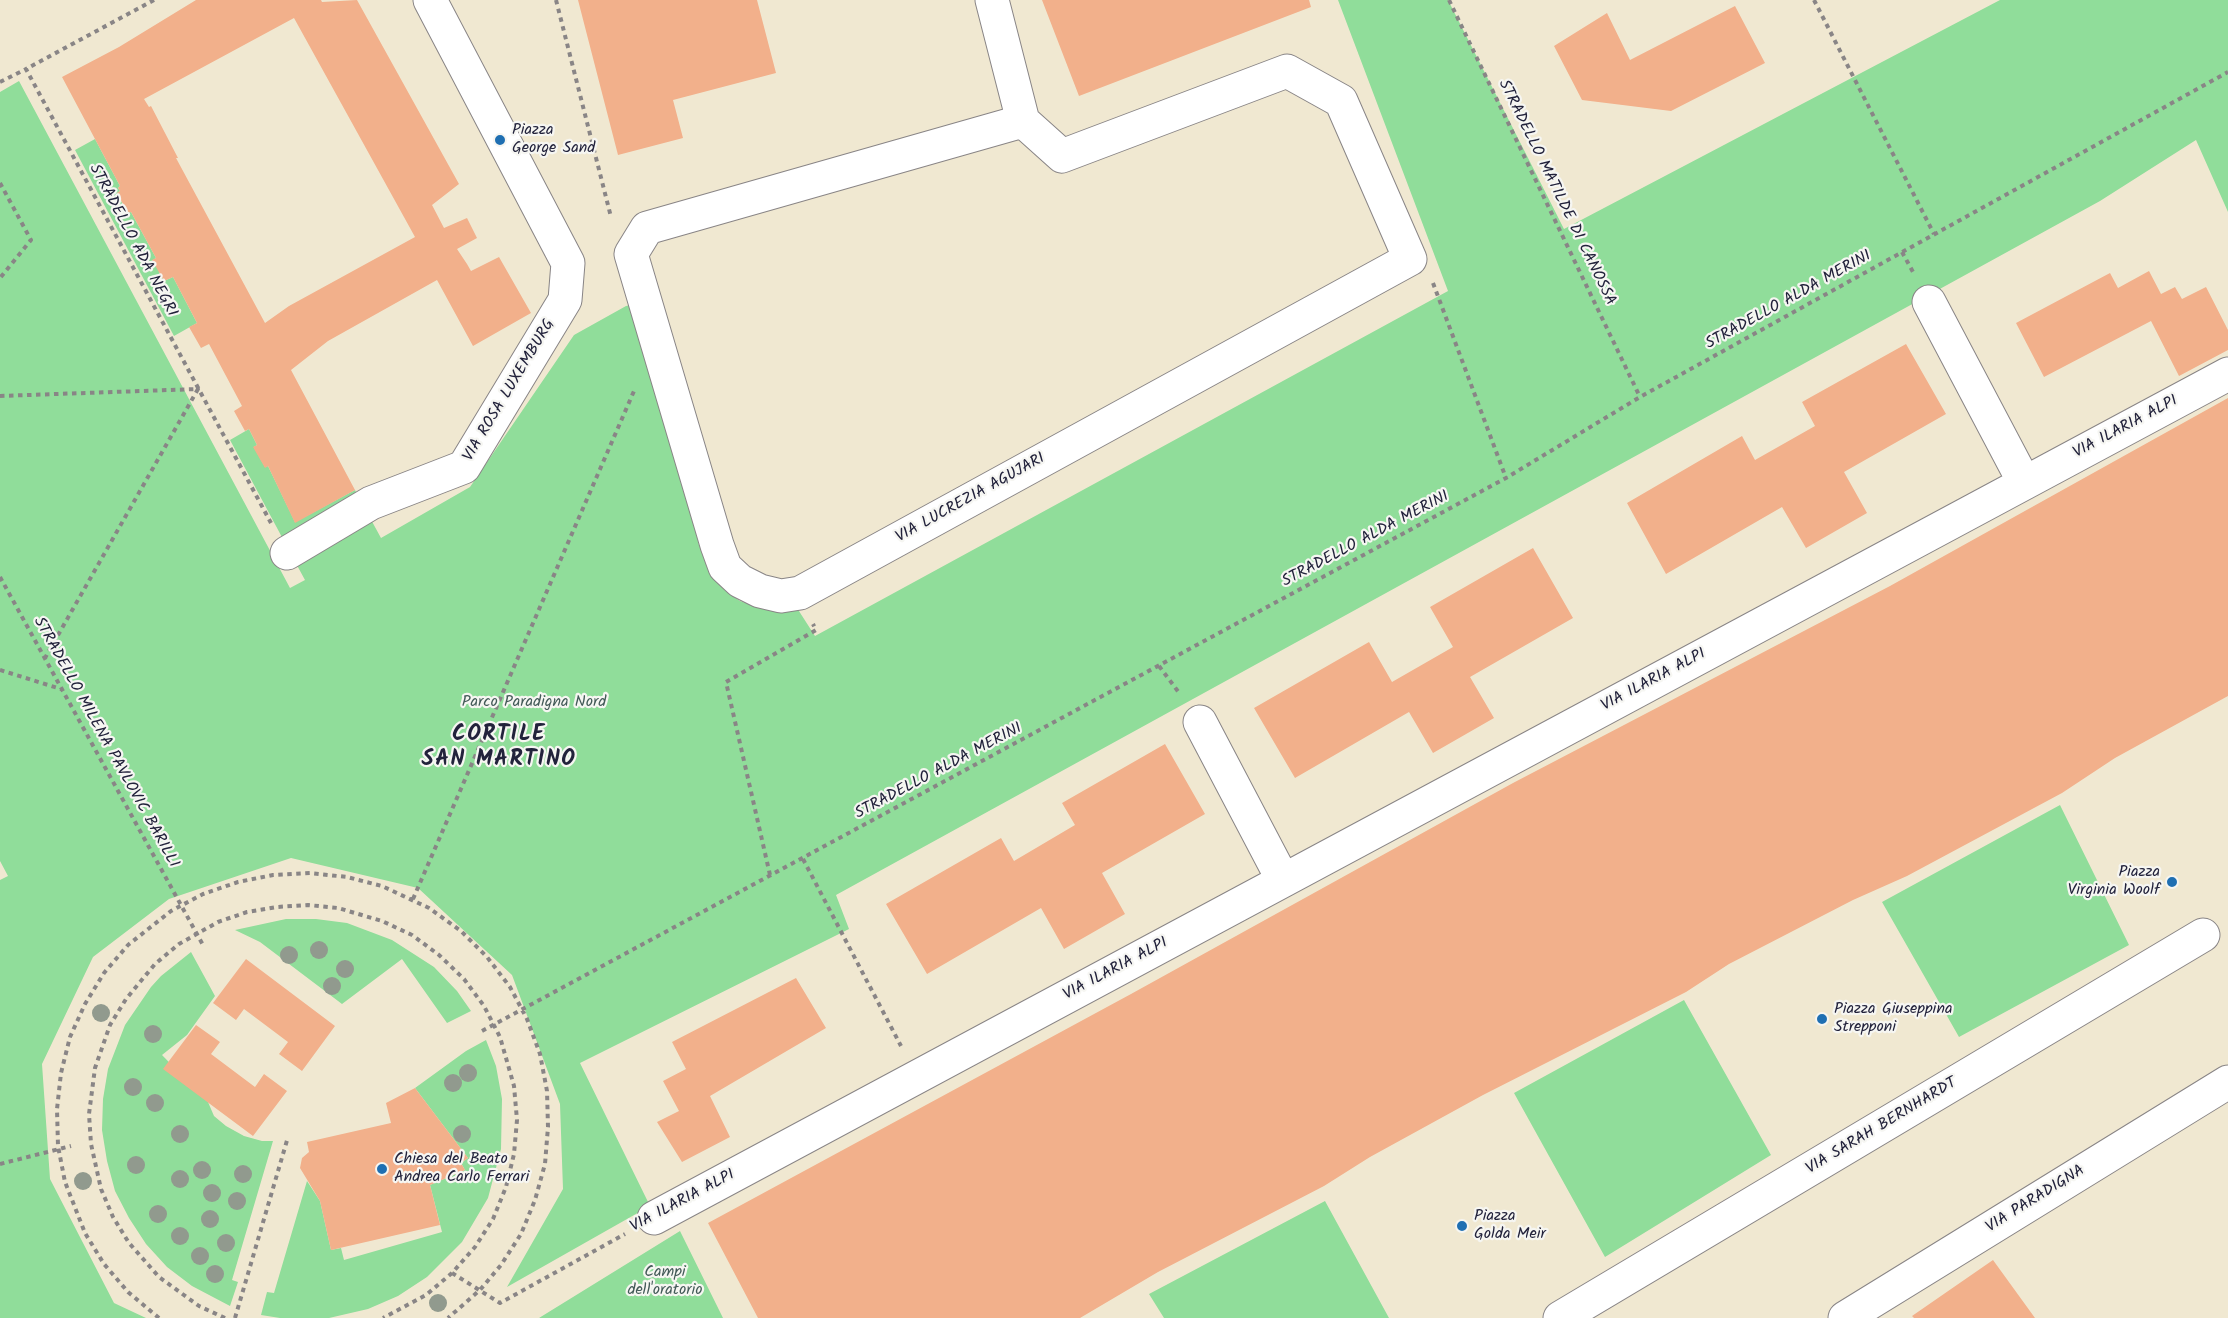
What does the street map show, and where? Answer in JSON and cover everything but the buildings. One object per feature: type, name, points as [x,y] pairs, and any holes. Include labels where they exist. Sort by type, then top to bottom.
[{"type":"street","name":"VIA ROSA LUXEMBURG","points":[[287,553],[371,503],[464,467],[565,300],[568,264],[430,0]]},
{"type":"street","points":[[992,0],[1023,122],[1062,156],[1287,71],[1341,100],[1410,259]]},
{"type":"street","name":"VIA LUCREZIA AGUJARI","points":[[1023,122],[647,228],[631,254],[717,545],[725,567],[740,581],[760,591],[781,596],[800,593],[1410,259]]},
{"type":"street","points":[[1929,302],[2025,482]]},
{"type":"street","name":"VIA ILARIA ALPI","points":[[654,1218],[2228,374]]},
{"type":"street","points":[[1200,722],[1283,880]]},
{"type":"street","name":"VIA SARAH BERNHARDT","points":[[1560,1318],[2203,935]]},
{"type":"street","name":"VIA PARADIGNA","points":[[1845,1318],[2228,1082]]},
{"type":"path","points":[[0,82],[154,0]]},
{"type":"path","points":[[556,0],[612,220]]},
{"type":"path","name":"STRADELLO MATILDE DI CANOSSA","points":[[1449,0],[1640,397]]},
{"type":"path","points":[[1814,0],[1934,234]]},
{"type":"path","name":"STRADELLO ADA NEGRI","points":[[26,69],[287,553]]},
{"type":"path","name":"STRADELLO ALDA MERINI","points":[[482,1031],[1506,478],[1640,397],[2228,72]]},
{"type":"path","points":[[0,183],[31,240],[0,278]]},
{"type":"path","points":[[1410,259],[1431,276],[1506,478]]},
{"type":"path","points":[[413,899],[638,383]]},
{"type":"path","points":[[0,396],[198,389]]},
{"type":"path","points":[[45,658],[198,389]]},
{"type":"path","name":"STRADELLO MILENA PAVLOVIC BARILLI","points":[[0,577],[203,945]]},
{"type":"path","points":[[770,875],[726,682],[816,630],[800,593]]},
{"type":"path","points":[[0,670],[61,688]]},
{"type":"path","points":[[804,859],[916,1076]]},
{"type":"path","points":[[159,1318],[128,1292],[104,1264],[85,1233],[71,1199],[61,1164],[57,1109],[61,1073],[70,1037],[94,988],[122,952],[156,921],[195,898],[238,882],[273,875],[310,873],[364,881],[413,899],[446,920],[475,944],[499,971],[522,1010],[534,1037],[544,1072],[549,1109],[546,1155],[535,1200],[521,1234],[501,1265],[480,1290],[448,1318]]},
{"type":"path","points":[[225,1318],[192,1302],[159,1277],[138,1255],[120,1230],[104,1196],[93,1160],[89,1129],[90,1098],[95,1068],[110,1025],[126,999],[145,975],[167,954],[191,936],[233,917],[262,909],[308,905],[338,908],[396,927],[426,945],[452,967],[474,992],[500,1036],[514,1086],[517,1120],[514,1154],[506,1187],[493,1219],[475,1247],[452,1273],[426,1295],[383,1318]]},
{"type":"path","points":[[235,1318],[288,1137]]},
{"type":"path","points":[[0,1164],[71,1146]]},
{"type":"path","name":"VIA ILARIA ALPI","points":[[452,1273],[500,1303],[654,1218]]},
{"type":"green space","name":"Parco Paradigna Nord","points":[[1338,0],[1448,0],[1564,229],[2000,0],[2228,0],[2228,212],[2196,140],[2100,201],[836,895],[849,929],[580,1063],[650,1206],[507,1287],[563,1189],[560,1104],[512,975],[418,888],[291,858],[169,899],[93,957],[42,1064],[50,1179],[114,1303],[146,1318],[0,1318],[0,880],[8,876],[0,861],[0,92],[19,81],[290,588],[305,580],[293,558],[369,516],[381,538],[470,487],[574,335],[626,306],[639,303],[699,545],[709,572],[728,593],[740,601],[754,606],[797,608],[815,636],[1448,291]]},
{"type":"green space","points":[[95,139],[120,186],[118,188],[120,191],[117,193],[127,213],[131,212],[156,258],[153,260],[164,281],[173,277],[197,323],[174,336],[75,150]]},
{"type":"green space","points":[[249,429],[257,445],[254,447],[265,467],[268,466],[295,522],[355,490],[362,504],[284,541],[230,440]]},
{"type":"green space","points":[[2060,805],[2129,945],[1959,1037],[1882,902]]},
{"type":"green space","points":[[286,919],[316,919],[347,923],[392,940],[434,967],[457,991],[471,1011],[447,1023],[402,959],[342,1004],[260,942],[235,930]]},
{"type":"green space","points":[[191,952],[215,996],[187,1035],[162,1055],[208,1102],[214,1116],[226,1126],[244,1136],[262,1141],[273,1141],[232,1280],[238,1282],[230,1306],[192,1286],[167,1267],[146,1244],[115,1191],[102,1130],[103,1099],[108,1069],[125,1025],[151,987]]},
{"type":"green space","points":[[1684,1000],[1771,1155],[1605,1257],[1514,1093]]},
{"type":"green space","points":[[486,1040],[496,1066],[502,1099],[501,1149],[488,1198],[462,1242],[427,1277],[398,1296],[368,1309],[329,1318],[280,1318],[261,1315],[267,1292],[274,1293],[307,1181],[320,1201],[331,1250],[341,1248],[344,1260],[442,1232],[430,1185],[465,1170],[461,1163],[468,1158],[415,1088],[466,1051]]},
{"type":"green space","points":[[1325,1201],[1389,1318],[1164,1318],[1149,1294]]},
{"type":"green space","name":"Campi dell'oratorio","points":[[680,1231],[723,1318],[539,1318]]},
{"type":"place","name":"Piazza George Sand","points":[[500,140]]},
{"type":"place","name":"Piazza Virginia Woolf","points":[[2172,882]]},
{"type":"place","name":"Piazza Giuseppina Strepponi","points":[[1822,1019]]},
{"type":"place","name":"Chiesa del Beato Andrea Carlo Ferrari","points":[[382,1169]]},
{"type":"place","name":"Piazza Golda Meir","points":[[1462,1226]]},
{"type":"district","name":"CORTILE SAN MARTINO","points":[[499,748]]}]
